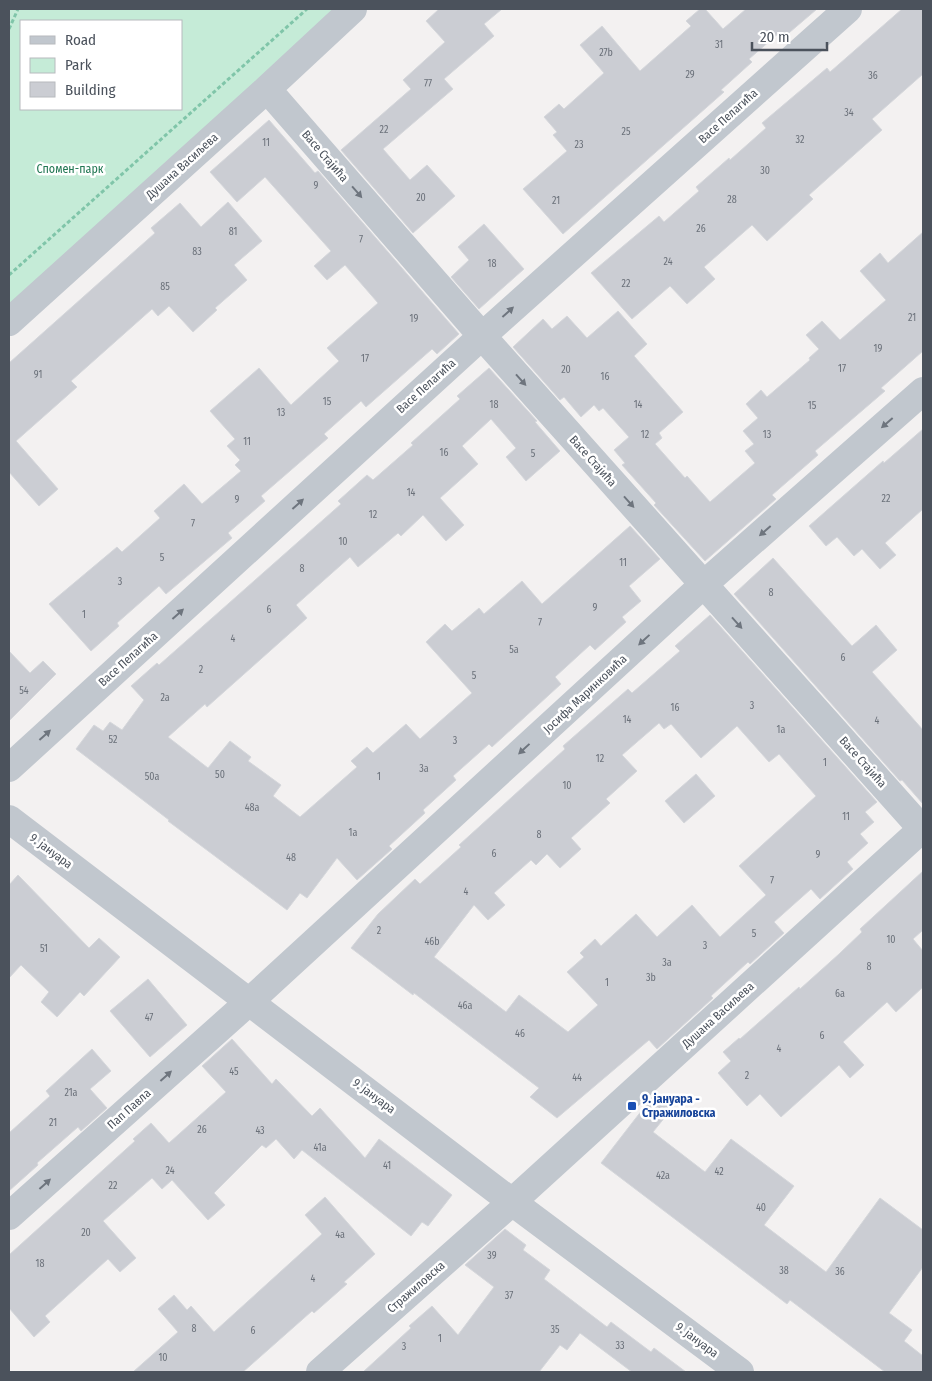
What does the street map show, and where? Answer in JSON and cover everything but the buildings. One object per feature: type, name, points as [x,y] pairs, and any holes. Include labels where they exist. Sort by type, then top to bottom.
[{"type":"street","name":"Душана Васиљева","points":[[9,322],[353,9]]},
{"type":"street","name":"Васе Пелагића","points":[[9,768],[482,336],[848,9]]},
{"type":"street","name":"Васе Стајића","points":[[267,89],[703,586],[923,828]]},
{"type":"street","name":"Јосифа Маринковића","points":[[250,1002],[703,586],[923,391]]},
{"type":"street","name":"9. јануара","points":[[9,819],[512,1202],[740,1372]]},
{"type":"street","name":"Душана Васиљева","points":[[512,1202],[923,828]]},
{"type":"street","name":"Пап Павла","points":[[9,1216],[250,1002]]},
{"type":"street","name":"Стражиловска","points":[[320,1372],[512,1202]]},
{"type":"path","points":[[9,29],[18,9]]},
{"type":"path","points":[[9,275],[307,9]]},
{"type":"green space","name":"Спомен-парк","points":[[9,9],[338,9],[9,306]]},
{"type":"place","name":"9. јануара - Стражиловска","points":[[632,1106]]}]
